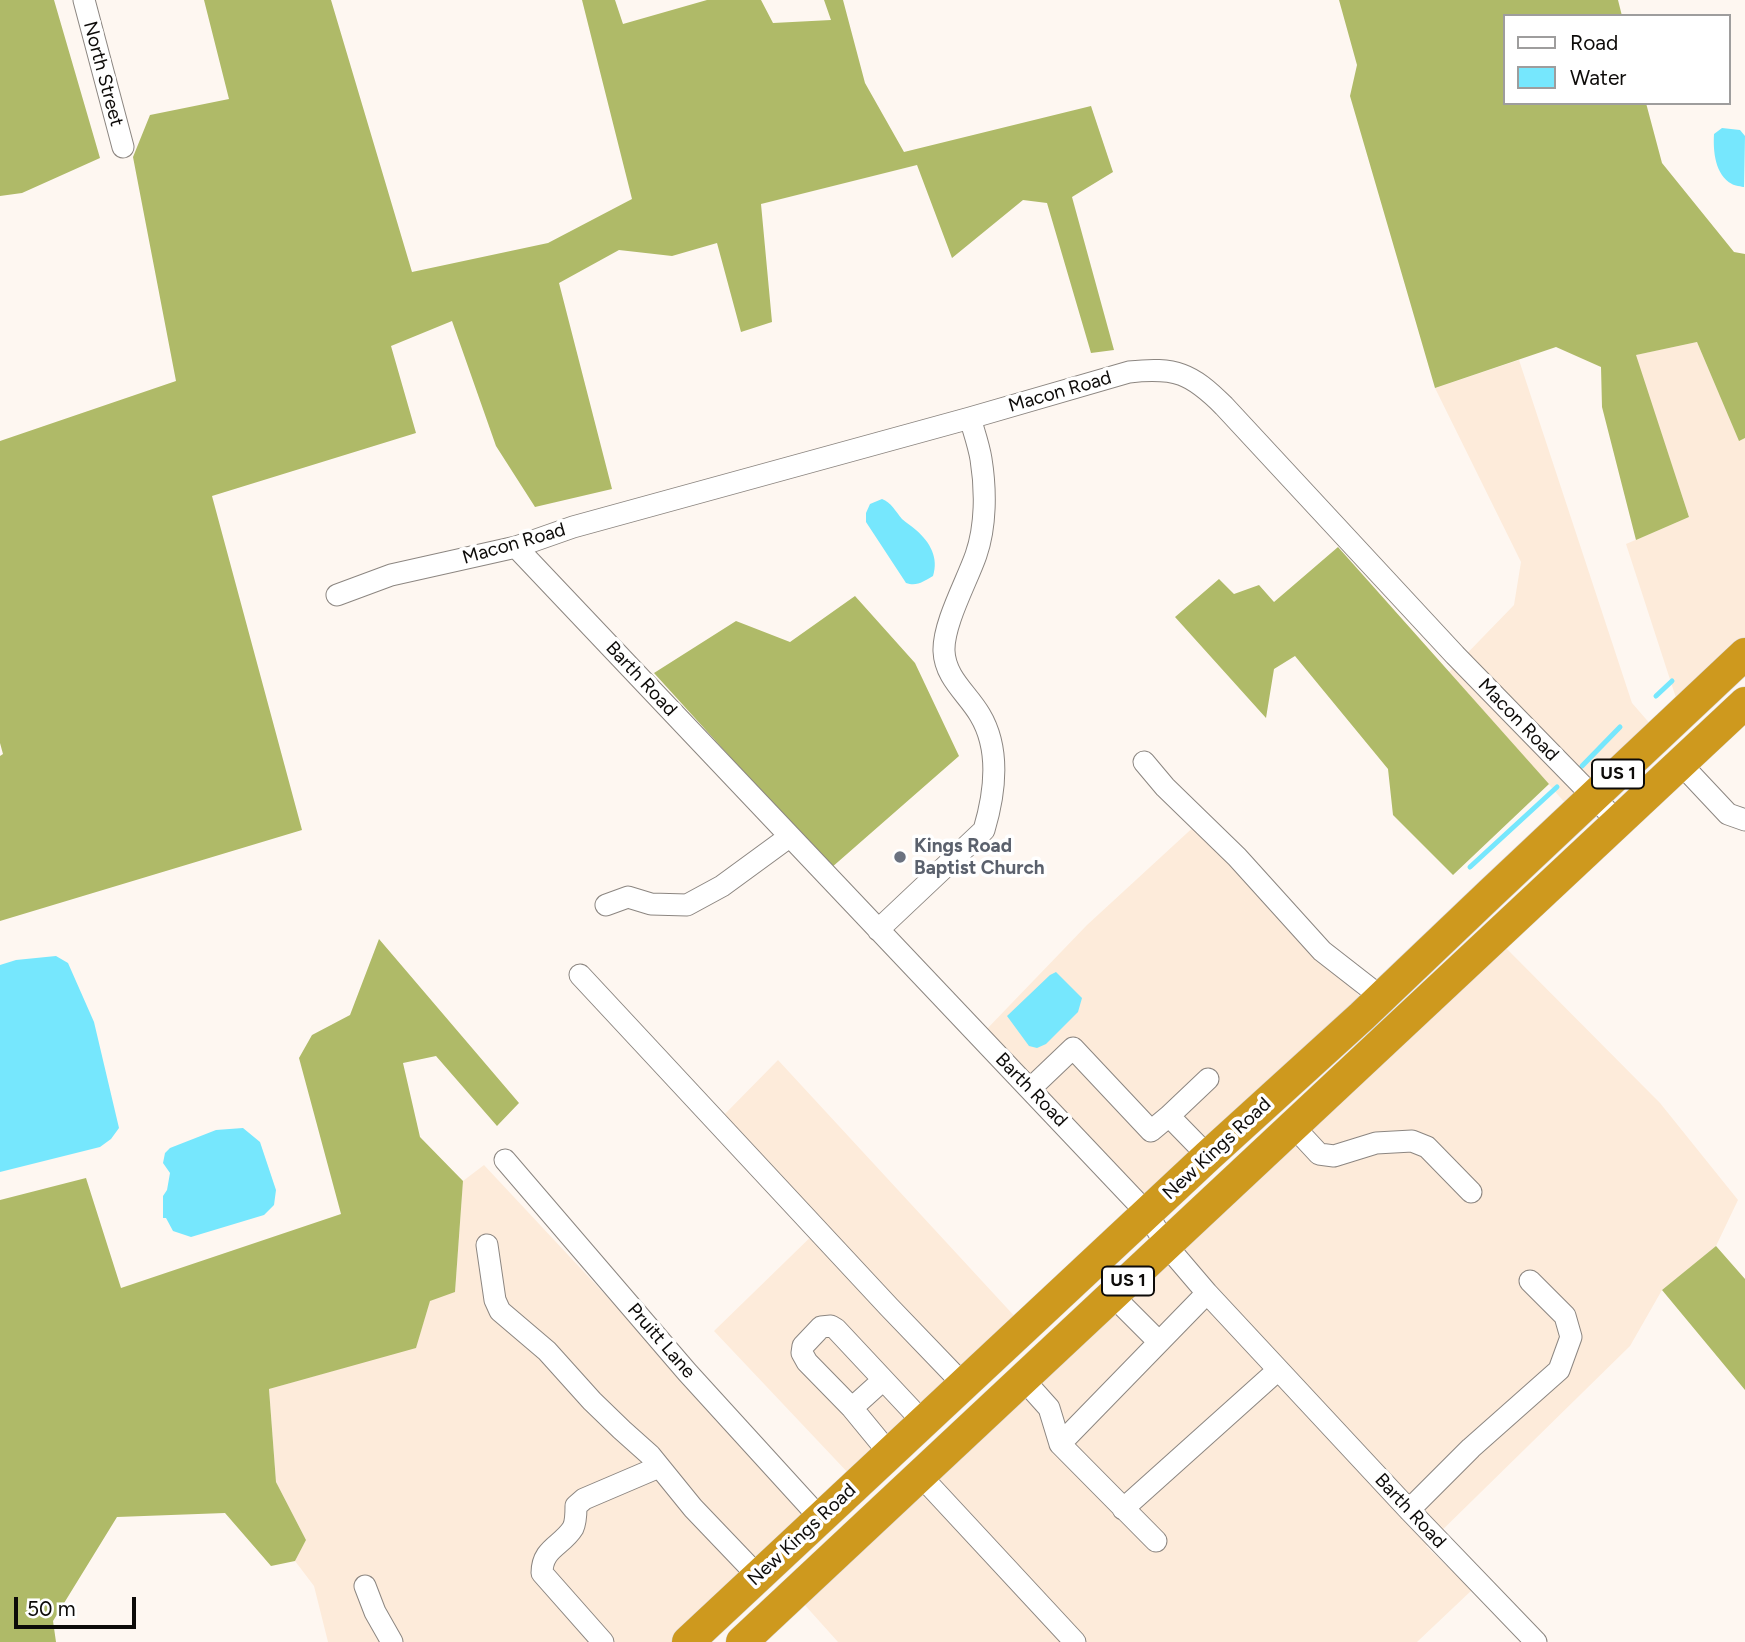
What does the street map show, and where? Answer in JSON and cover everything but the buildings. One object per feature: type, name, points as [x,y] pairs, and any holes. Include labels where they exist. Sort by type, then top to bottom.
[{"type":"highway","name":"New Kings Road","points":[[688,1642],[1745,654]]},
{"type":"highway","name":"New Kings Road","points":[[742,1642],[1743,707]]},
{"type":"street","name":"North Street","points":[[84,0],[123,148]]},
{"type":"street","name":"Macon Road","points":[[337,595],[391,575],[516,547],[573,527],[1129,372],[1152,369],[1177,372],[1192,378],[1224,406],[1455,655],[1618,822]]},
{"type":"street","points":[[878,930],[984,830],[989,813],[995,765],[989,735],[980,715],[949,670],[944,655],[944,637],[977,552],[983,524],[981,459],[970,418]]},
{"type":"street","name":"Barth Road","points":[[516,547],[1147,1213],[1166,1245],[1207,1293],[1536,1642]]},
{"type":"street","points":[[1144,762],[1165,787],[1237,857],[1322,951],[1381,997]]},
{"type":"street","points":[[1681,764],[1728,814],[1745,820]]},
{"type":"street","points":[[607,905],[628,897],[651,904],[687,905],[722,886],[789,836]]},
{"type":"street","points":[[580,975],[963,1384]]},
{"type":"street","points":[[1030,1089],[1073,1048],[1151,1131],[1208,1079]]},
{"type":"street","points":[[1168,1116],[1208,1156]]},
{"type":"street","points":[[1293,1126],[1319,1154],[1334,1156],[1376,1143],[1412,1140],[1427,1147],[1471,1192]]},
{"type":"street","name":"Pruitt Lane","points":[[505,1160],[687,1372],[821,1519]]},
{"type":"street","points":[[487,1245],[495,1300],[500,1311],[547,1351],[592,1401],[650,1455],[693,1508],[758,1576]]},
{"type":"street","points":[[1409,1510],[1471,1448],[1559,1370],[1571,1337],[1565,1316],[1530,1281]]},
{"type":"street","points":[[1060,1444],[1207,1293]]},
{"type":"street","points":[[1112,1295],[1159,1342]]},
{"type":"street","points":[[890,1453],[852,1408],[807,1362],[802,1353],[803,1346],[821,1327],[831,1326],[836,1329],[923,1422]]},
{"type":"street","points":[[1123,1509],[1278,1370]]},
{"type":"street","points":[[1023,1379],[1049,1408],[1060,1444],[1156,1541]]},
{"type":"street","points":[[852,1408],[883,1380]]},
{"type":"street","points":[[603,1642],[542,1573],[542,1565],[545,1556],[573,1527],[576,1506],[584,1499],[659,1467]]},
{"type":"street","points":[[920,1475],[1075,1642]]},
{"type":"street","points":[[365,1586],[375,1612],[393,1642]]},
{"type":"shaded area","points":[[1697,342],[1739,440],[1745,438],[1745,640],[1678,704],[1626,544],[1689,517],[1635,355]]},
{"type":"shaded area","points":[[1519,360],[1632,703],[1652,726],[1567,805],[1449,672],[1514,605],[1521,562],[1435,388]]},
{"type":"shaded area","points":[[1199,822],[1364,1001],[1144,1200],[984,1032],[1087,925]]},
{"type":"shaded area","points":[[1502,944],[1660,1103],[1738,1200],[1716,1246],[1662,1290],[1630,1346],[1426,1546],[1472,1590],[1417,1642],[838,1642],[803,1603]]},
{"type":"shaded area","points":[[778,1060],[1018,1320],[851,1476],[714,1331],[824,1224],[721,1118]]},
{"type":"shaded area","points":[[484,1165],[813,1517],[677,1642],[328,1642],[314,1586],[295,1561],[306,1540],[276,1482],[269,1389],[416,1347],[430,1300],[455,1291],[463,1181]]},
{"type":"green space","points":[[0,0],[54,0],[100,158],[22,193],[0,196]]},
{"type":"green space","points":[[204,0],[331,0],[412,272],[548,243],[632,199],[582,0],[615,0],[623,24],[707,0],[761,0],[773,23],[831,20],[824,0],[843,0],[865,83],[904,152],[1091,106],[1113,172],[1072,197],[1114,350],[1091,353],[1047,203],[1023,200],[952,258],[917,165],[761,204],[772,322],[741,332],[717,243],[672,256],[619,250],[559,283],[612,489],[535,507],[496,446],[452,321],[391,346],[416,433],[212,496],[302,830],[0,921],[0,756],[3,754],[0,743],[0,441],[176,381],[133,157],[150,115],[229,99]]},
{"type":"green space","points":[[1339,0],[1618,0],[1622,14],[1504,14],[1504,105],[1647,105],[1662,163],[1734,252],[1745,254],[1745,438],[1739,441],[1697,342],[1636,355],[1689,517],[1636,540],[1602,407],[1601,367],[1556,347],[1435,388],[1350,96],[1357,65]]},
{"type":"green space","points":[[1338,547],[1549,784],[1453,875],[1393,815],[1388,769],[1295,656],[1274,669],[1266,718],[1175,617],[1219,579],[1234,594],[1259,585],[1274,602]]},
{"type":"green space","points":[[855,596],[915,663],[959,756],[831,868],[654,673],[736,621],[790,642]]},
{"type":"green space","points":[[379,939],[519,1103],[497,1126],[436,1056],[403,1063],[420,1137],[463,1181],[455,1292],[430,1301],[416,1348],[269,1389],[276,1482],[306,1540],[295,1561],[271,1566],[225,1513],[117,1517],[53,1621],[56,1642],[0,1642],[0,1200],[86,1178],[121,1288],[341,1214],[299,1058],[312,1035],[350,1015]]},
{"type":"green space","points":[[1716,1246],[1745,1279],[1745,1390],[1662,1290]]},
{"type":"water","points":[[1722,128],[1740,130],[1745,136],[1744,187],[1726,180],[1719,169],[1714,134]]},
{"type":"water","points":[[882,499],[929,545],[935,563],[933,576],[917,584],[906,583],[866,522],[870,504]]},
{"type":"water","points":[[56,956],[68,963],[94,1022],[119,1128],[111,1139],[100,1147],[0,1172],[0,965],[16,960]]},
{"type":"water","points":[[1056,972],[1082,998],[1078,1012],[1046,1044],[1037,1048],[1029,1046],[1007,1016]]},
{"type":"water","points":[[243,1128],[260,1142],[276,1190],[274,1205],[264,1215],[191,1237],[173,1231],[166,1218],[163,1218],[163,1196],[170,1173],[163,1163],[165,1153],[170,1148],[216,1130]]},
{"type":"waterway","points":[[1656,696],[1672,681]]},
{"type":"waterway","points":[[1582,766],[1620,727]]},
{"type":"waterway","points":[[1470,867],[1557,787]]},
{"type":"place","name":"Kings Road Baptist Church","points":[[900,857]]}]
